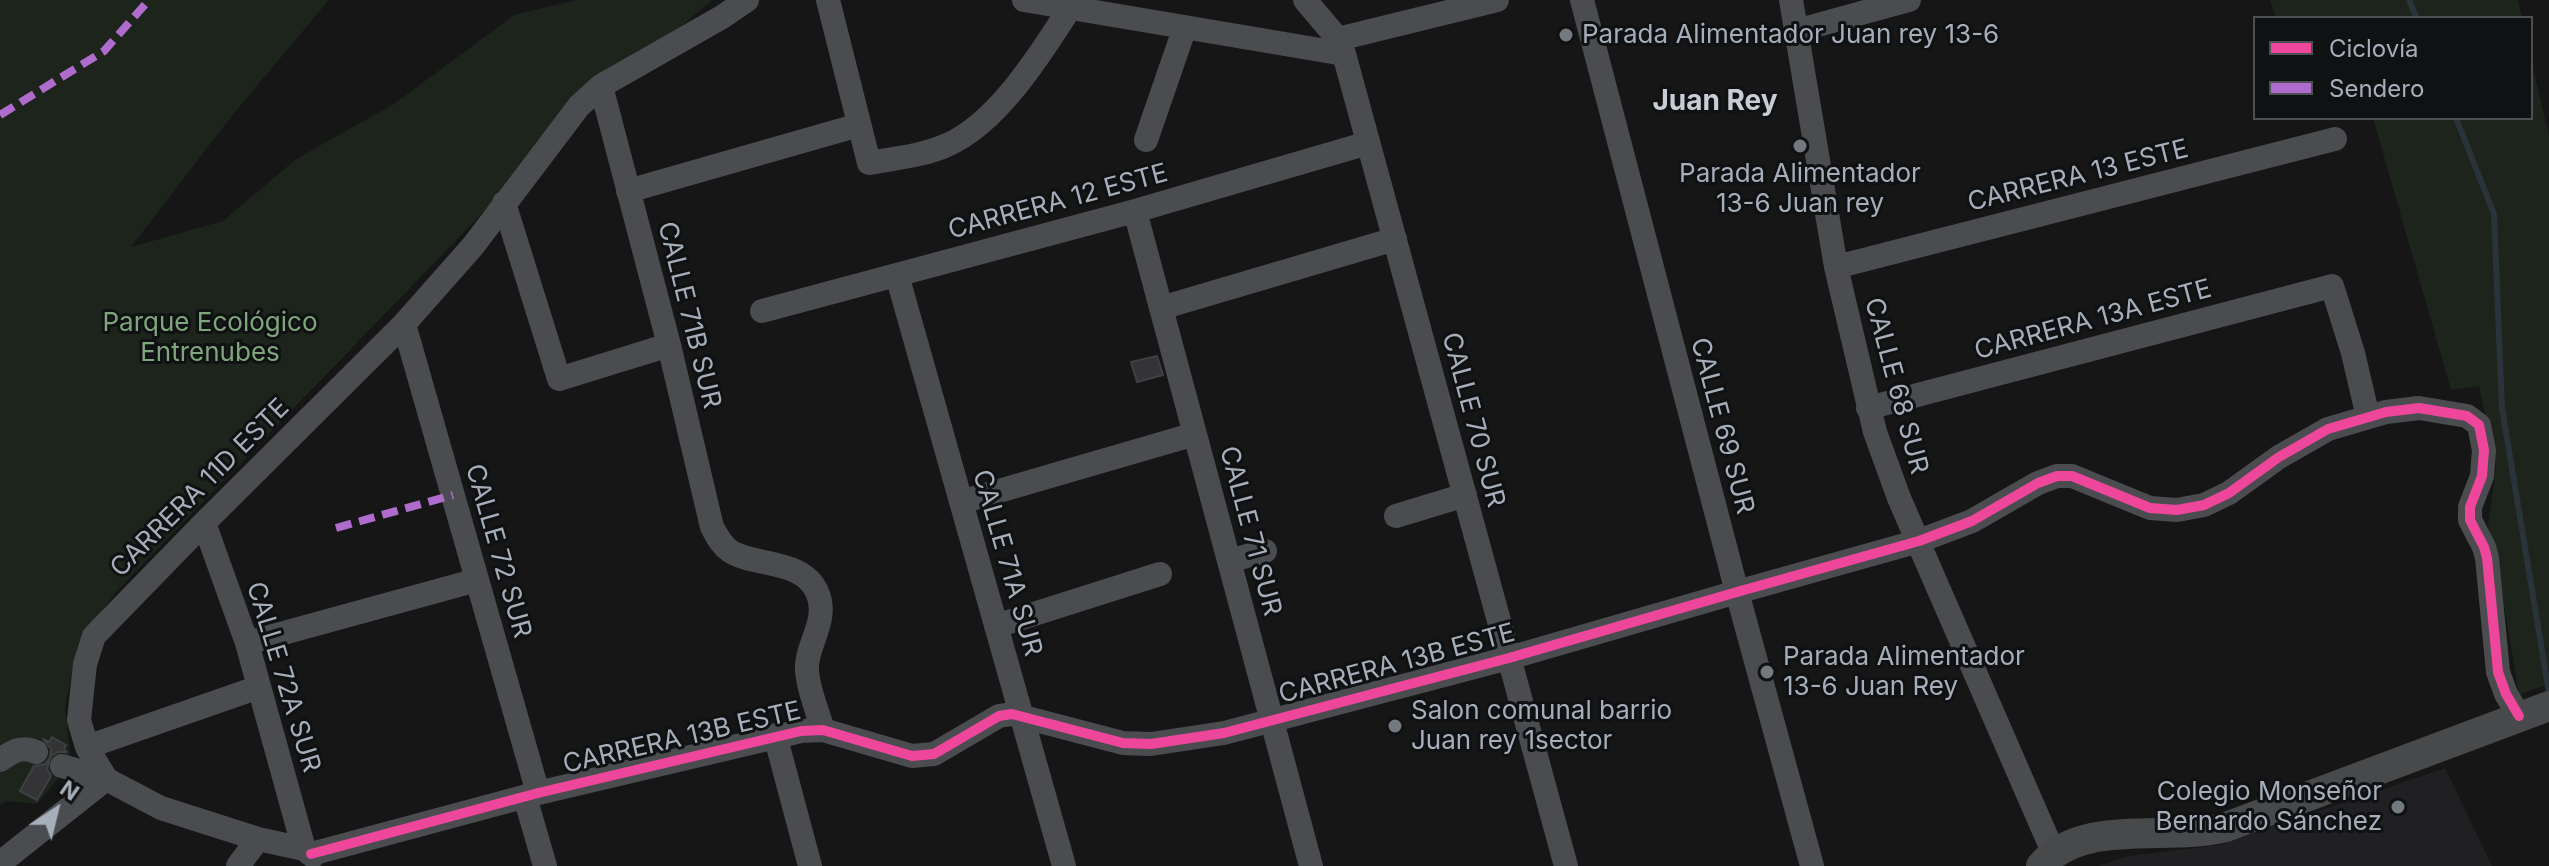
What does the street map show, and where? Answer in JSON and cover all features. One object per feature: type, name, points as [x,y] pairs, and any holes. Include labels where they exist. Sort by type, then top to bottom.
[{"type":"main road","points":[[2048,860],[2075,843],[2094,836],[2196,833],[2226,827],[2536,710]]},
{"type":"street","name":"CARRERA 11D ESTE","points":[[106,779],[87,747],[79,720],[85,664],[94,636],[404,324],[465,256],[579,106],[601,86],[747,0]]},
{"type":"street","points":[[828,0],[869,163],[949,145],[983,121],[1031,68],[1070,8]]},
{"type":"street","points":[[1024,0],[1185,27],[1341,47],[1497,0]]},
{"type":"street","name":"CALLE 70 SUR","points":[[1305,0],[1341,47],[1566,866]]},
{"type":"street","name":"CALLE 69 SUR","points":[[1582,0],[1812,866]]},
{"type":"street","name":"CALLE 68 SUR","points":[[1791,0],[1836,267],[1868,408],[1884,460],[2048,860]]},
{"type":"street","points":[[1796,31],[1909,0]]},
{"type":"street","points":[[1146,140],[1185,27]]},
{"type":"street","name":"CALLE 71B SUR","points":[[601,86],[669,345],[712,527],[731,553],[788,568],[808,579],[817,591],[821,607],[807,669],[823,730]]},
{"type":"street","points":[[628,191],[859,125]]},
{"type":"street","name":"CARRERA 13 ESTE","points":[[1836,267],[2335,139]]},
{"type":"street","name":"CARRERA 12 ESTE","points":[[762,311],[1135,211],[1368,143]]},
{"type":"street","points":[[504,203],[559,379],[669,345]]},
{"type":"street","name":"CALLE 71 SUR","points":[[1135,211],[1311,866]]},
{"type":"street","points":[[1161,308],[1395,239]]},
{"type":"street","name":"CALLE 71A SUR","points":[[897,275],[1064,866]]},
{"type":"street","name":"CARRERA 13A ESTE","points":[[1868,408],[2332,286],[2353,353],[2368,417]]},
{"type":"street","name":"CALLE 72 SUR","points":[[404,324],[477,580],[532,795],[545,866]]},
{"type":"street","name":"CARRERA 13B ESTE","points":[[313,856],[532,795],[775,735],[823,730],[912,756],[934,754],[999,716],[1021,715],[1076,733],[1123,743],[1151,744],[1224,733],[1509,658],[1919,541],[1972,521],[2038,483],[2057,476],[2072,476],[2150,508],[2177,510],[2204,505],[2229,493],[2279,457],[2328,429],[2368,417],[2419,408],[2467,416],[2479,425],[2484,450],[2482,476],[2470,507],[2470,520],[2487,558],[2498,672],[2506,694],[2536,710]]},
{"type":"street","points":[[961,502],[1195,434]]},
{"type":"street","points":[[1396,516],[1465,495]]},
{"type":"street","name":"CALLE 72A SUR","points":[[204,523],[247,643],[313,856]]},
{"type":"street","points":[[1229,561],[1265,551]]},
{"type":"street","points":[[996,626],[1160,574]]},
{"type":"street","points":[[247,643],[477,580]]},
{"type":"street","points":[[87,747],[259,687]]},
{"type":"street","points":[[775,735],[810,866]]},
{"type":"street","points":[[0,760],[21,749],[36,752]]},
{"type":"street","points":[[62,766],[106,779],[161,808],[313,856]]},
{"type":"street","points":[[0,863],[106,779]]},
{"type":"street","points":[[238,866],[258,839]]},
{"type":"shaded area","name":"Colegio Monseñor Bernardo Sánchez","points":[[2445,768],[2492,866],[2098,866],[2129,856],[2219,845]]},
{"type":"green space","name":"Parque Ecológico Entrenubes","points":[[0,0],[329,0],[234,113],[131,247],[223,221],[296,159],[394,104],[514,15],[576,0],[712,0],[682,26],[587,85],[498,197],[116,592],[78,644],[65,706],[71,763],[37,804],[7,801],[0,806]]},
{"type":"green space","points":[[2270,0],[2518,0],[2522,16],[2275,16]]},
{"type":"green space","points":[[2533,68],[2549,136],[2549,684],[2519,695],[2495,549],[2488,527],[2496,466],[2479,386],[2451,390],[2374,120],[2533,120]]},
{"type":"building","points":[[1157,356],[1163,375],[1137,382],[1131,362]]},
{"type":"building","points":[[52,737],[66,745],[64,750],[67,752],[51,756],[47,769],[51,776],[37,800],[20,791],[34,766],[45,764],[50,758],[51,749],[43,739],[49,742]]},
{"type":"waterway","points":[[2409,0],[2416,16]]},
{"type":"waterway","points":[[2457,120],[2494,214],[2502,408],[2549,693]]},
{"type":"marked path","points":[[0,115],[104,51],[149,0]]},
{"type":"marked path","points":[[336,528],[453,495]]},
{"type":"cycle path","points":[[311,854],[538,793],[801,731],[823,730],[912,756],[934,754],[999,716],[1012,714],[1123,743],[1151,744],[1224,733],[1509,658],[1919,541],[1972,521],[2038,483],[2057,476],[2072,476],[2150,508],[2177,510],[2204,505],[2229,493],[2279,457],[2328,429],[2386,412],[2419,408],[2467,416],[2479,425],[2484,450],[2482,476],[2470,507],[2470,520],[2487,558],[2498,672],[2519,716]]},
{"type":"place","name":"Parada Alimentador Juan rey 13-6","points":[[1566,35]]},
{"type":"place","name":"Parada Alimentador 13-6 Juan rey","points":[[1800,146]]},
{"type":"place","name":"Parada Alimentador 13-6 Juan Rey","points":[[1767,672]]},
{"type":"place","name":"Salon comunal barrio Juan rey 1sector","points":[[1395,726]]},
{"type":"place","name":"Colegio Monseñor Bernardo Sánchez","points":[[2398,807]]},
{"type":"district","name":"Juan Rey","points":[[1715,102]]}]
